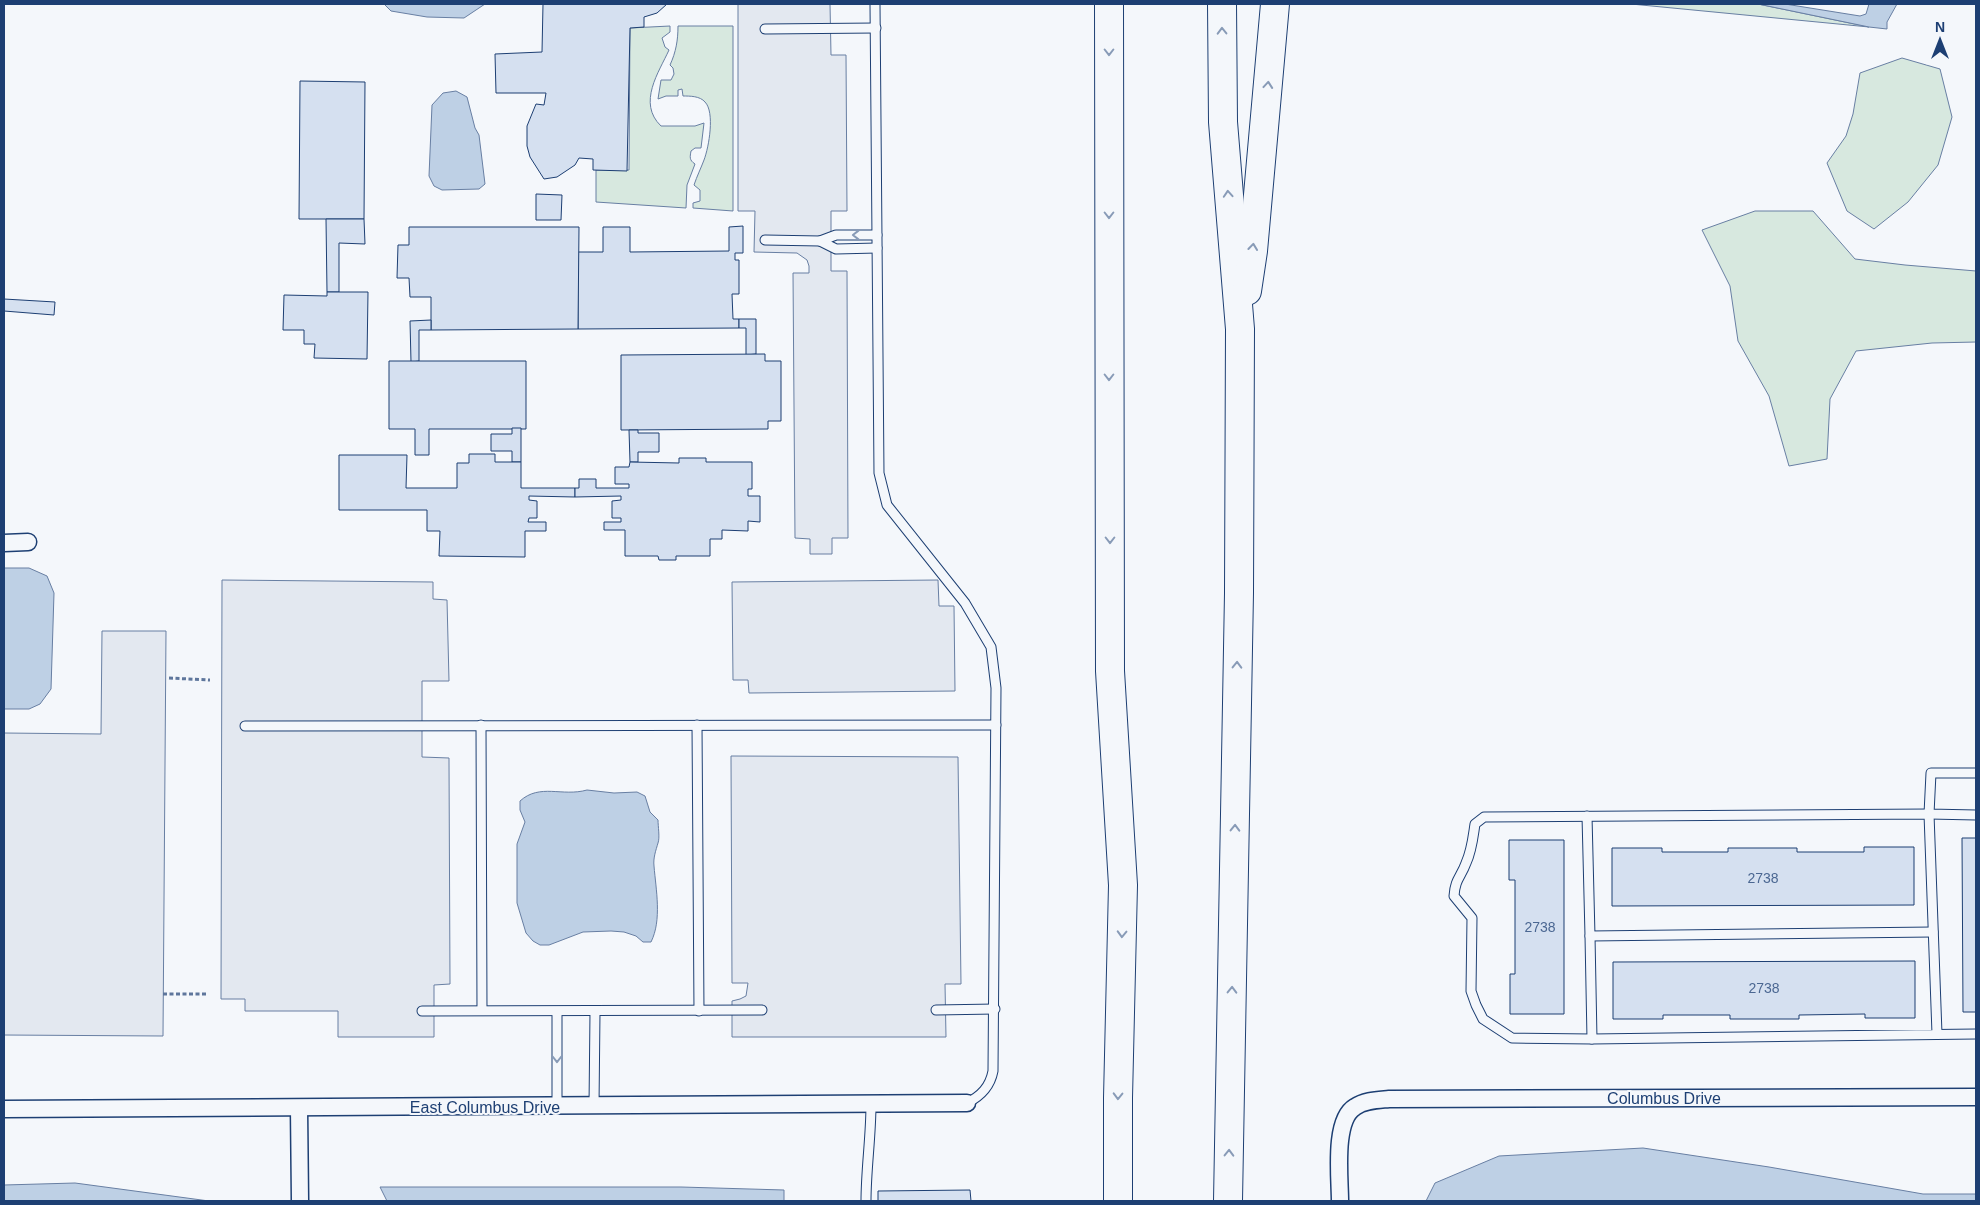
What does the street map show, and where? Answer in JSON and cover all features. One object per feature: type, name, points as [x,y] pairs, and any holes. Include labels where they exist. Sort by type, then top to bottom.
[{"type":"highway","points":[[1109,4],[1110,671],[1123,885],[1118,1098],[1118,1201]]},
{"type":"highway","points":[[1222,4],[1223,122],[1240,329],[1238,613],[1228,1201]]},
{"type":"highway","points":[[1240,329],[1253,252],[1275,4]]},
{"type":"street","points":[[4,543],[28,542]]},
{"type":"street","name":"Columbus Drive","points":[[1340,1201],[1340,1135],[1344,1120],[1353,1107],[1370,1101],[1389,1099],[1976,1097]]},
{"type":"street","name":"East Columbus Drive","points":[[4,1109],[967,1104]]},
{"type":"street","points":[[299,1108],[300,1201]]},
{"type":"lane","points":[[875,4],[879,473],[887,505],[965,603],[991,647],[996,688],[993,1071],[991,1082],[978,1098],[967,1104]]},
{"type":"lane","points":[[765,29],[876,28]]},
{"type":"lane","points":[[765,240],[820,241],[836,235],[877,235]]},
{"type":"lane","points":[[820,241],[836,249],[877,248]]},
{"type":"lane","points":[[697,724],[699,1011]]},
{"type":"lane","points":[[481,725],[482,1010]]},
{"type":"lane","points":[[246,726],[996,725]]},
{"type":"lane","points":[[1937,1034],[1929,814],[1931,773],[1976,773]]},
{"type":"lane","points":[[1976,815],[1484,817],[1475,824],[1472,847],[1466,865],[1455,883],[1454,896],[1472,918],[1471,991],[1476,1005],[1483,1019],[1512,1038],[1592,1039],[1976,1034]]},
{"type":"lane","points":[[1588,816],[1592,1039]]},
{"type":"lane","points":[[1590,936],[1933,932]]},
{"type":"lane","points":[[936,1010],[994,1009]]},
{"type":"lane","points":[[422,1011],[595,1012],[762,1010]]},
{"type":"lane","points":[[558,1012],[558,1107]]},
{"type":"lane","points":[[594,1106],[595,1012]]},
{"type":"lane","points":[[866,1201],[866,1172],[872,1134],[871,1104]]},
{"type":"path","points":[[169,678],[210,680]]},
{"type":"path","points":[[163,994],[208,994]]},
{"type":"shaded area","points":[[738,4],[830,4],[831,55],[846,55],[847,211],[831,211],[831,271],[847,271],[848,538],[832,538],[832,554],[810,554],[810,539],[795,538],[793,273],[809,273],[809,266],[807,260],[797,253],[754,252],[755,211],[738,211]]},
{"type":"shaded area","points":[[1631,4],[1758,4],[1869,27]]},
{"type":"shaded area","points":[[670,26],[670,32],[662,38],[665,47],[669,50],[652,88],[650,98],[654,117],[661,126],[695,126],[704,123],[701,148],[695,148],[691,151],[690,158],[695,164],[687,185],[686,208],[596,202],[596,170],[629,170],[630,28]]},
{"type":"shaded area","points":[[678,26],[733,26],[733,211],[693,208],[693,203],[700,201],[700,190],[694,185],[704,160],[709,139],[710,113],[705,102],[698,97],[683,96],[682,89],[678,90],[678,96],[666,96],[658,99],[661,80],[671,80],[674,74],[673,68],[670,65],[676,46]]},
{"type":"shaded area","points":[[1902,58],[1940,69],[1952,117],[1938,165],[1908,202],[1874,229],[1847,211],[1827,163],[1846,136],[1853,114],[1860,73]]},
{"type":"shaded area","points":[[1755,211],[1813,211],[1855,259],[1976,271],[1976,342],[1932,343],[1856,351],[1830,399],[1827,459],[1789,466],[1769,396],[1738,341],[1730,286],[1702,230]]},
{"type":"shaded area","points":[[222,580],[433,582],[433,599],[447,600],[449,681],[422,681],[422,757],[449,758],[450,984],[434,985],[434,1037],[338,1037],[338,1011],[245,1011],[245,999],[221,999]]},
{"type":"shaded area","points":[[938,580],[939,606],[954,606],[955,691],[749,693],[748,680],[733,680],[732,582]]},
{"type":"shaded area","points":[[102,631],[166,631],[163,1036],[4,1035],[4,733],[101,734]]},
{"type":"shaded area","points":[[731,756],[958,757],[961,984],[945,984],[946,1037],[732,1037],[732,1001],[746,996],[748,983],[732,983]]},
{"type":"water","points":[[384,4],[485,4],[464,18],[427,17],[391,11]]},
{"type":"water","points":[[1758,4],[1785,4],[1860,16],[1866,14],[1869,4],[1897,4],[1887,22],[1887,29]]},
{"type":"water","points":[[456,91],[467,97],[475,128],[479,135],[485,184],[479,189],[442,190],[434,186],[429,176],[432,105],[443,93]]},
{"type":"water","points":[[4,568],[29,568],[47,576],[54,593],[51,689],[40,704],[29,709],[4,709]]},
{"type":"water","points":[[587,790],[614,793],[637,792],[645,796],[650,812],[658,820],[659,841],[654,863],[657,915],[651,942],[643,942],[636,936],[624,932],[611,931],[583,932],[549,945],[540,945],[533,941],[526,933],[517,903],[517,844],[525,822],[520,810],[520,801],[543,791],[578,792]]},
{"type":"water","points":[[1643,1148],[1769,1167],[1923,1194],[1976,1194],[1976,1201],[1426,1201],[1435,1183],[1499,1156]]},
{"type":"water","points":[[75,1183],[209,1201],[4,1201],[4,1185]]},
{"type":"water","points":[[380,1187],[681,1187],[784,1190],[784,1201],[387,1201]]},
{"type":"building","points":[[543,4],[667,4],[657,13],[644,17],[644,27],[630,28],[627,171],[593,170],[593,159],[579,158],[575,165],[557,177],[544,179],[530,157],[527,146],[527,126],[536,104],[544,105],[546,93],[496,93],[495,54],[542,52]]},
{"type":"building","points":[[300,81],[365,82],[364,219],[299,219]]},
{"type":"building","points":[[536,194],[562,195],[561,220],[536,220]]},
{"type":"building","points":[[326,219],[364,219],[365,244],[339,243],[339,292],[327,292]]},
{"type":"building","points":[[743,226],[743,253],[735,253],[735,260],[739,260],[739,294],[732,294],[733,319],[739,319],[739,328],[578,329],[578,252],[603,252],[603,227],[630,227],[630,252],[729,251],[729,227]]},
{"type":"building","points":[[409,227],[579,227],[578,329],[431,330],[431,297],[410,297],[409,278],[397,278],[398,245],[409,245]]},
{"type":"building","points":[[327,292],[368,292],[367,359],[314,358],[315,344],[304,344],[304,330],[283,330],[284,295],[327,296]]},
{"type":"building","points":[[4,299],[55,302],[54,315],[4,311]]},
{"type":"building","points":[[739,319],[756,319],[756,354],[746,355],[746,328],[739,328]]},
{"type":"building","points":[[431,320],[431,330],[419,330],[419,361],[411,362],[410,321]]},
{"type":"building","points":[[765,354],[765,361],[781,361],[781,421],[768,421],[768,429],[621,430],[621,355]]},
{"type":"building","points":[[389,361],[526,361],[526,429],[429,429],[429,455],[415,455],[415,429],[389,429]]},
{"type":"building","points":[[512,428],[521,428],[521,462],[512,462],[512,451],[491,451],[491,434],[512,434]]},
{"type":"building","points":[[629,430],[638,430],[638,433],[659,433],[659,452],[638,452],[638,462],[630,462]]},
{"type":"building","points":[[469,454],[495,454],[495,462],[521,462],[521,488],[575,488],[575,497],[529,496],[529,500],[537,501],[537,518],[529,518],[528,522],[546,522],[546,531],[525,531],[525,557],[439,556],[440,531],[427,531],[427,510],[339,510],[339,455],[407,455],[406,488],[457,488],[457,463],[469,463]]},
{"type":"building","points":[[679,458],[706,458],[706,462],[752,462],[752,489],[748,489],[748,496],[760,496],[760,522],[748,521],[748,531],[722,530],[722,539],[710,539],[710,556],[676,556],[676,560],[659,560],[658,556],[625,556],[625,530],[604,530],[604,522],[621,522],[621,518],[612,518],[612,501],[621,500],[621,496],[575,497],[575,488],[579,488],[579,479],[596,479],[596,488],[629,488],[629,484],[615,484],[615,467],[629,467],[630,462],[679,463]]},
{"type":"building","points":[[1962,838],[1976,838],[1976,1012],[1963,1012]]},
{"type":"building","points":[[1509,840],[1564,840],[1564,1014],[1510,1014],[1510,974],[1515,974],[1515,880],[1509,880]]},
{"type":"building","points":[[1864,847],[1914,847],[1914,905],[1612,906],[1612,848],[1662,848],[1662,852],[1728,852],[1728,848],[1797,848],[1797,852],[1864,852]]},
{"type":"building","points":[[1915,961],[1915,1018],[1865,1018],[1865,1014],[1799,1015],[1799,1019],[1730,1019],[1730,1015],[1663,1015],[1663,1019],[1613,1019],[1613,962]]},
{"type":"building","points":[[970,1190],[971,1201],[878,1201],[878,1191]]}]
